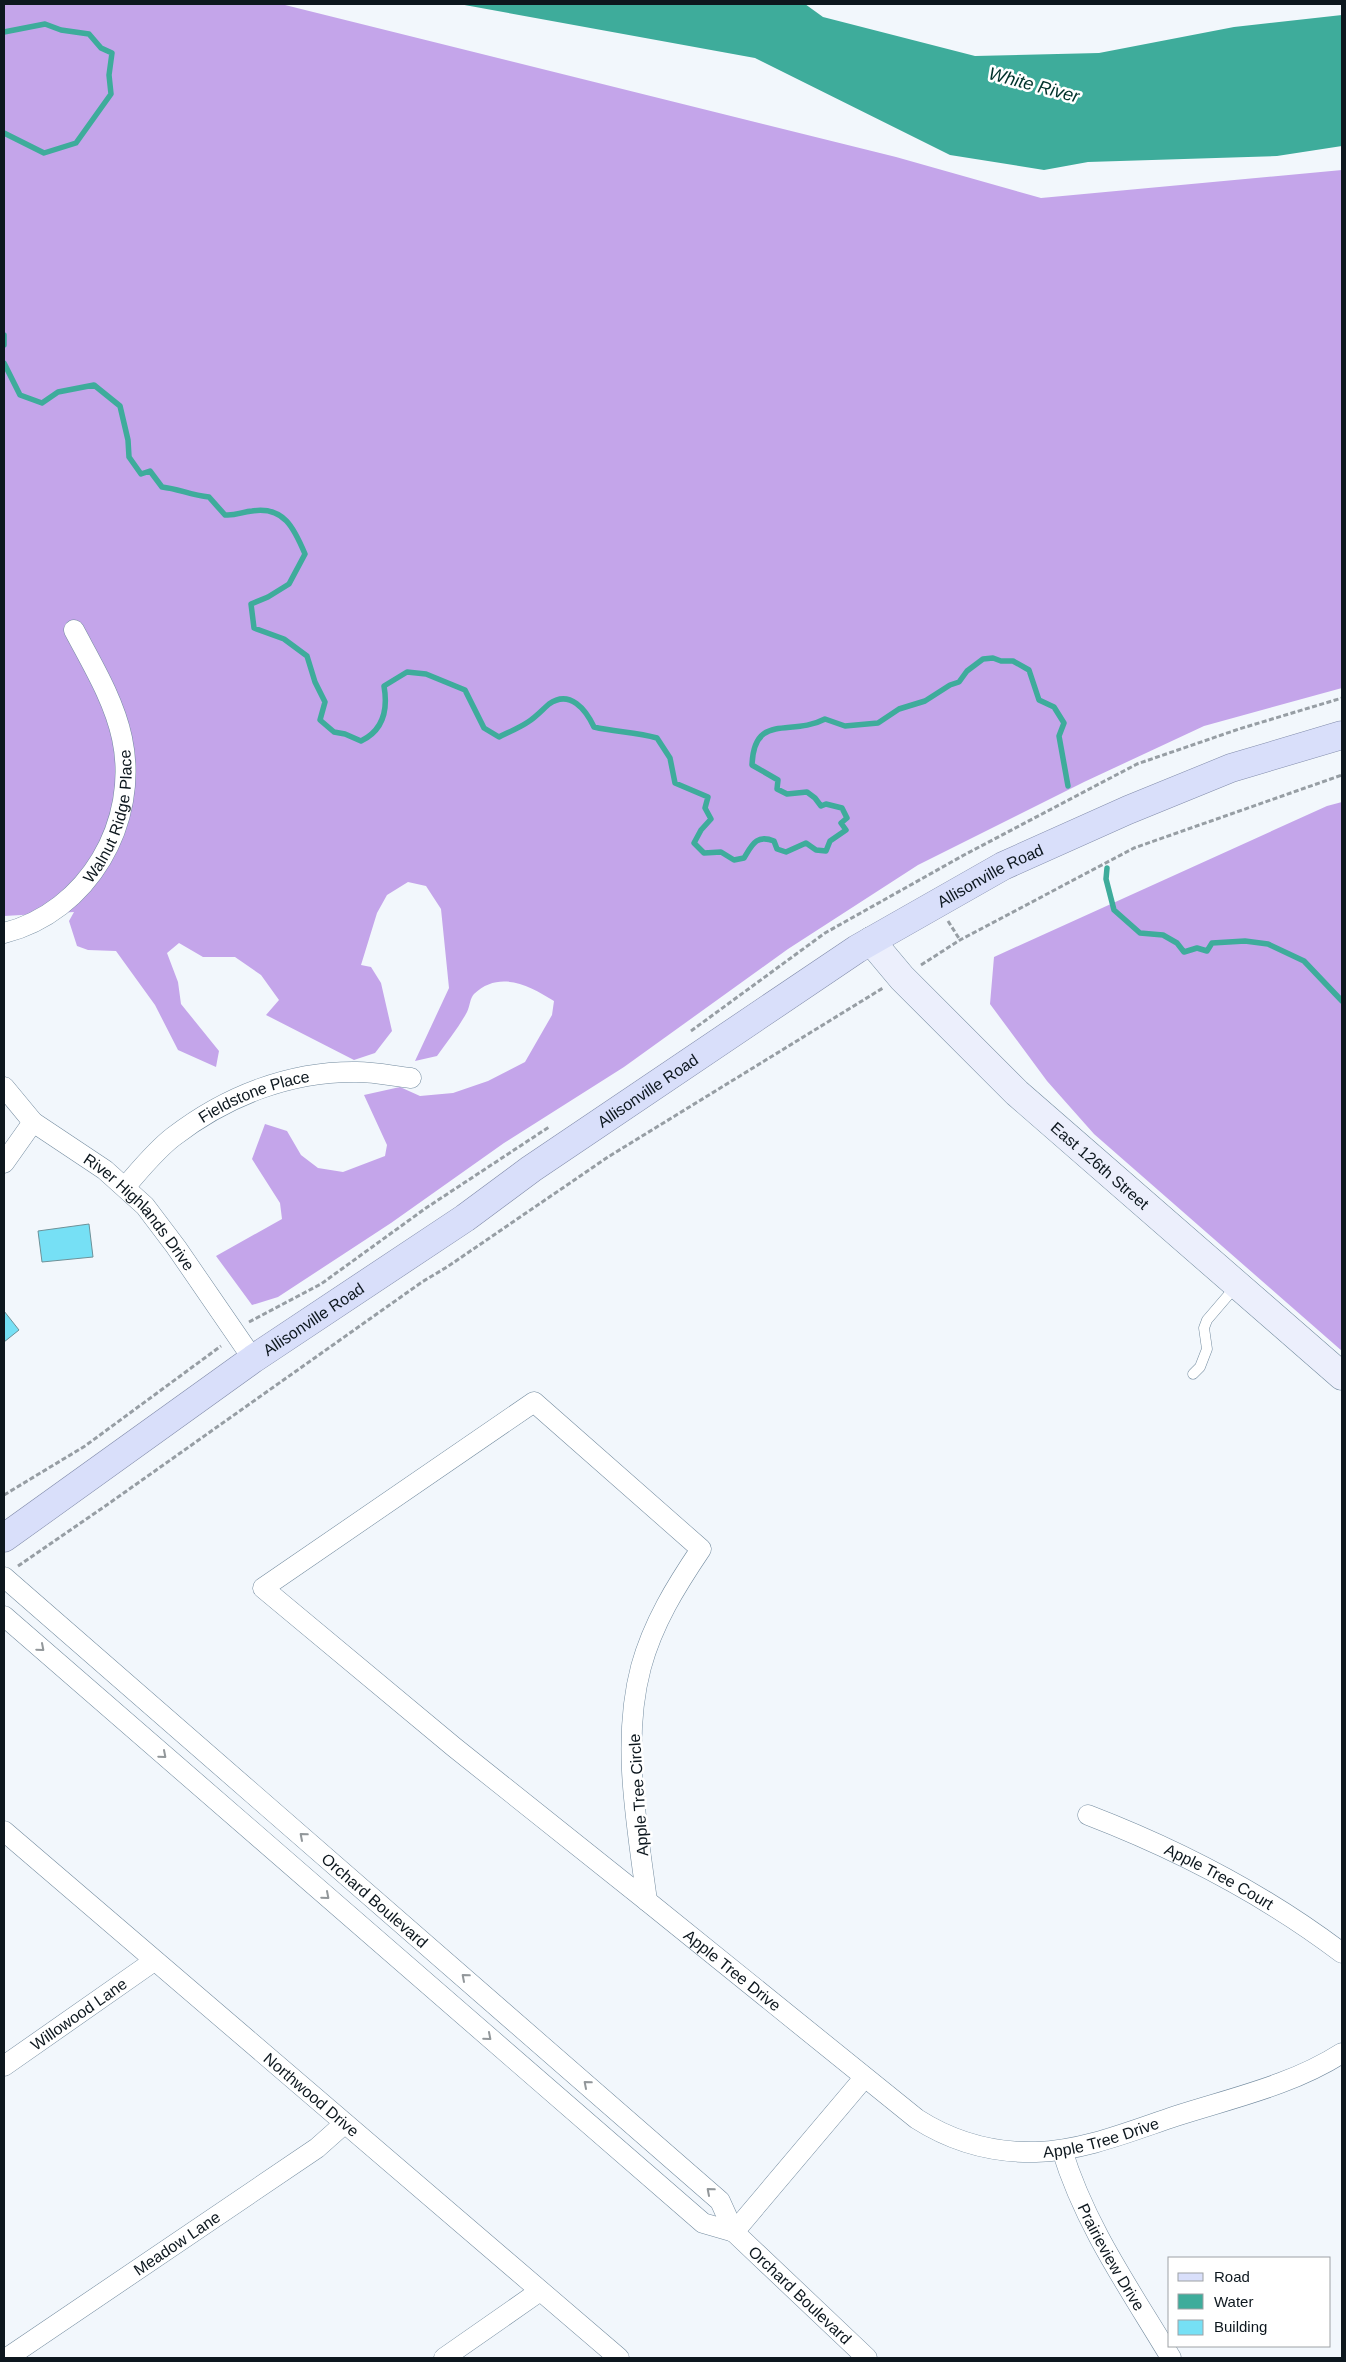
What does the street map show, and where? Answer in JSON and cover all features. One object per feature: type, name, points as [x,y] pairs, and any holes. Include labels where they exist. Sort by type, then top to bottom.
[{"type":"main road","name":"Allisonville Road","points":[[4,1538],[252,1359],[465,1218],[530,1169],[836,961],[1003,866],[1128,810],[1231,768],[1342,735]]},
{"type":"main road","name":"East 126th Street","points":[[871,942],[902,978],[1017,1093],[1342,1376]]},
{"type":"street","name":"Walnut Ridge Place","points":[[4,933],[16,930],[54,911],[70,899],[88,880],[101,862],[114,835],[123,796],[126,767],[122,737],[113,709],[74,630]]},
{"type":"street","name":"Fieldstone Place","points":[[125,1187],[173,1137],[223,1105],[251,1091],[282,1080],[320,1073],[358,1072],[411,1078]]},
{"type":"street","name":"River Highlands Drive","points":[[4,1087],[33,1122],[104,1170],[125,1187],[159,1224],[252,1359]]},
{"type":"street","points":[[4,1163],[33,1122]]},
{"type":"street","name":"Apple Tree Circle","points":[[534,1402],[701,1548],[674,1589],[662,1612],[641,1668],[635,1703],[632,1738],[634,1781],[647,1901],[454,1747],[262,1588],[534,1402]]},
{"type":"street","name":"Orchard Boulevard","points":[[8,1573],[720,2201],[734,2232],[865,2357]]},
{"type":"street","name":"Orchard Boulevard","points":[[4,1616],[703,2223],[734,2232]]},
{"type":"street","name":"Apple Tree Court","points":[[1088,1815],[1160,1844],[1225,1876],[1279,1909],[1342,1953]]},
{"type":"street","name":"Northwood Drive","points":[[4,1831],[619,2358]]},
{"type":"street","name":"Apple Tree Drive","points":[[647,1901],[917,2119],[958,2139],[1005,2151],[1062,2150],[1283,2082],[1315,2068],[1342,2053]]},
{"type":"street","name":"Willowood Lane","points":[[4,2066],[154,1961]]},
{"type":"street","points":[[734,2232],[864,2078]]},
{"type":"street","name":"Meadow Lane","points":[[7,2358],[317,2148],[344,2124]]},
{"type":"street","name":"Prairieview Drive","points":[[1062,2150],[1070,2176],[1090,2221],[1171,2358]]},
{"type":"street","points":[[444,2358],[540,2291]]},
{"type":"lane","points":[[1193,1374],[1200,1366],[1207,1349],[1204,1328],[1207,1320],[1238,1285]]},
{"type":"path","points":[[960,940],[1049,891],[1134,848],[1342,775]]},
{"type":"path","points":[[8,1573],[119,1497],[422,1282],[608,1157],[858,1002]]},
{"type":"shaded area","points":[[4,4],[281,4],[896,157],[1041,198],[1342,170],[1342,688],[1204,726],[1084,782],[918,865],[788,949],[624,1067],[504,1143],[391,1223],[278,1297],[252,1305],[216,1256],[282,1219],[280,1203],[252,1159],[265,1124],[287,1131],[301,1155],[318,1168],[343,1172],[385,1156],[387,1145],[364,1095],[400,1087],[420,1096],[453,1093],[488,1081],[525,1062],[552,1015],[554,1001],[524,985],[514,982],[504,981],[484,987],[474,994],[464,1018],[437,1056],[415,1061],[449,988],[441,909],[426,886],[408,882],[387,895],[377,913],[361,965],[371,967],[381,983],[392,1031],[375,1053],[354,1060],[266,1015],[279,1000],[261,975],[235,957],[203,957],[179,943],[167,953],[178,982],[181,1004],[219,1051],[216,1067],[178,1050],[155,1005],[116,951],[88,950],[77,946],[69,921],[74,912],[4,916]]},
{"type":"shaded area","points":[[1342,802],[1342,1351],[1094,1134],[1047,1081],[990,1004],[994,957],[1327,806]]},
{"type":"water","name":"White River","points":[[459,4],[805,4],[823,17],[975,56],[1099,53],[1234,27],[1342,15],[1342,146],[1277,156],[1088,162],[1044,170],[950,155],[755,58]]},
{"type":"building","points":[[89,1224],[93,1257],[42,1262],[38,1231]]},
{"type":"building","points":[[4,1311],[19,1330],[4,1342]]},
{"type":"waterway","points":[[4,32],[45,24],[61,30],[89,34],[101,48],[112,53],[109,75],[111,94],[76,143],[44,153],[4,133]]},
{"type":"waterway","points":[[4,335],[4,345]]},
{"type":"waterway","points":[[4,363],[20,395],[42,403],[58,392],[94,385],[120,406],[128,440],[129,457],[141,474],[150,471],[162,487],[209,497],[225,515],[263,510],[272,512],[286,521],[297,536],[305,554],[289,584],[268,597],[251,604],[254,628],[284,639],[307,656],[315,682],[325,702],[320,720],[334,732],[345,734],[361,741],[369,736],[375,731],[383,718],[385,711],[384,686],[407,672],[426,674],[465,690],[484,728],[499,737],[528,722],[549,704],[557,700],[570,700],[582,708],[594,727],[657,738],[670,758],[675,783],[708,797],[705,808],[711,819],[701,830],[694,843],[704,853],[721,852],[734,860],[744,858],[755,842],[763,839],[774,841],[777,849],[786,852],[806,843],[816,850],[826,851],[830,841],[846,830],[841,823],[847,818],[842,808],[826,804],[821,806],[807,792],[787,794],[777,789],[778,780],[752,765],[754,749],[759,738],[767,732],[776,729],[812,724],[825,719],[845,726],[878,723],[899,709],[925,701],[950,685],[959,682],[967,671],[983,659],[993,658],[1001,661],[1013,661],[1029,670],[1039,700],[1054,707],[1064,723],[1059,736],[1068,786]]},
{"type":"waterway","points":[[1107,868],[1106,879],[1114,910],[1140,933],[1163,935],[1177,943],[1184,952],[1197,948],[1207,951],[1212,943],[1245,941],[1268,944],[1304,961],[1342,1001]]}]
